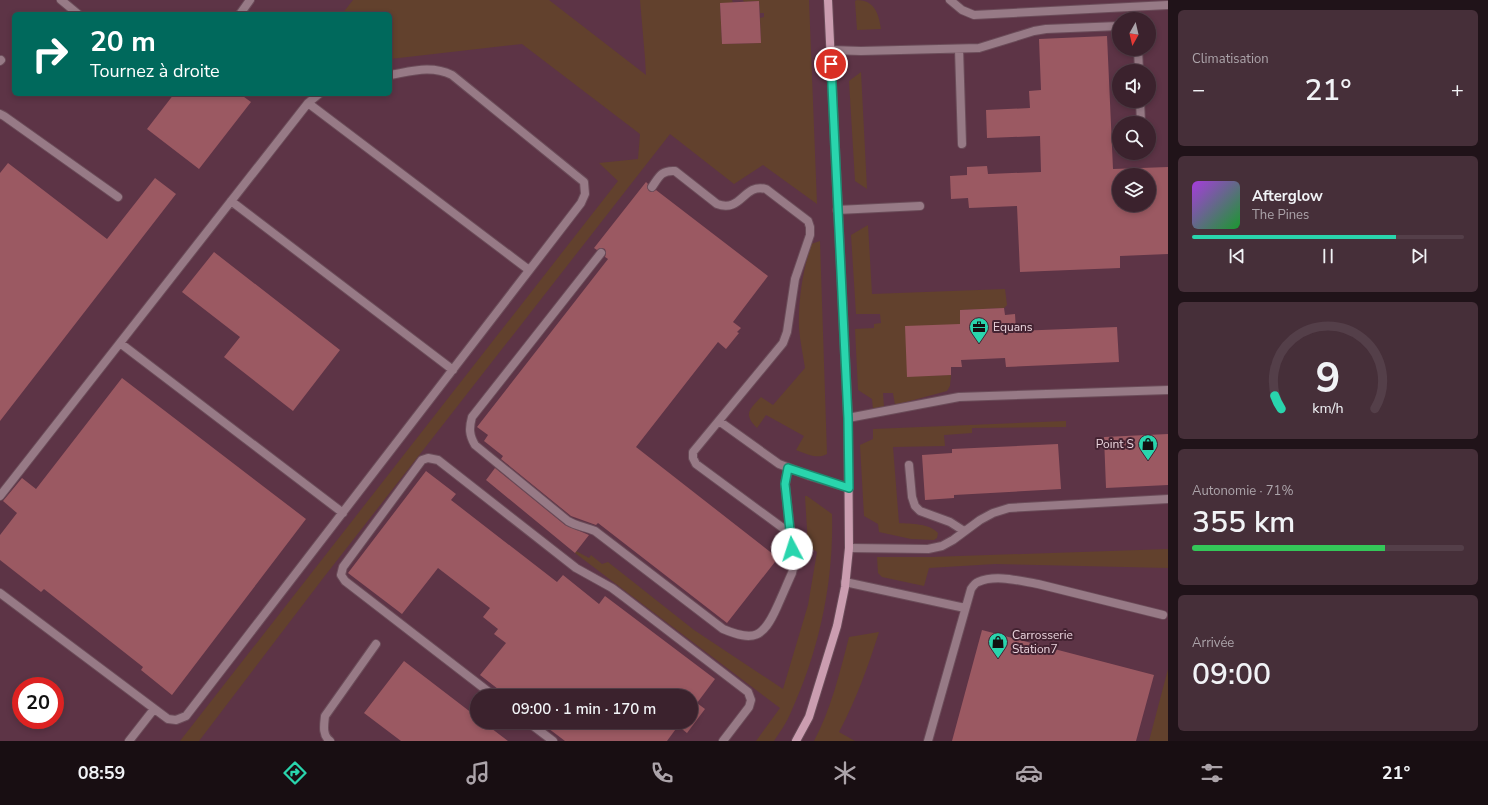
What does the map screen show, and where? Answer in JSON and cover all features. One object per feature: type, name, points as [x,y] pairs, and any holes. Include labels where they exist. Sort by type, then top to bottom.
[{"type":"street","points":[[796,741],[809,717],[837,626],[845,582],[849,548],[848,418],[828,0]]},
{"type":"lane","points":[[61,0],[76,12]]},
{"type":"lane","points":[[241,12],[250,0]]},
{"type":"lane","points":[[950,0],[962,10],[974,15],[1168,6]]},
{"type":"lane","points":[[830,50],[861,51],[979,48],[1034,31],[1046,29],[1112,26]]},
{"type":"lane","points":[[959,49],[962,144]]},
{"type":"lane","points":[[0,594],[168,719],[176,720],[186,716],[581,203],[585,194],[584,182],[452,75],[442,70],[432,68],[392,75]]},
{"type":"lane","points":[[0,496],[308,103],[317,96]]},
{"type":"lane","points":[[308,103],[530,270]]},
{"type":"lane","points":[[0,114],[118,197]]},
{"type":"lane","points":[[652,187],[663,173],[668,171],[675,172],[717,204],[725,207],[732,206],[754,188],[766,189],[808,221],[810,235],[794,279],[783,343],[693,452],[693,458],[696,464],[791,534]]},
{"type":"lane","points":[[231,201],[453,370]]},
{"type":"lane","points":[[837,210],[920,206]]},
{"type":"lane","points":[[601,253],[472,418],[469,428],[471,438],[475,445],[568,521],[574,525],[587,527],[595,531],[723,629],[737,635],[748,636],[758,634],[765,629],[770,622],[792,573],[794,564],[785,484],[788,468]]},
{"type":"lane","points":[[120,343],[343,513]]},
{"type":"lane","points":[[848,418],[959,396],[1168,390]]},
{"type":"lane","points":[[719,420],[779,464],[849,488]]},
{"type":"lane","points":[[485,689],[345,581],[341,575],[343,567],[422,460],[428,458],[438,460],[576,568],[612,588],[748,692],[751,700],[749,708],[723,741]]},
{"type":"lane","points":[[909,465],[912,498],[915,506],[920,511],[950,522],[964,531]]},
{"type":"lane","points":[[849,548],[928,549],[947,543],[980,520],[993,513],[1009,508],[1168,499]]},
{"type":"lane","points":[[928,741],[971,589],[976,582],[992,578],[1020,580],[1163,615]]},
{"type":"lane","points":[[845,582],[966,608]]},
{"type":"lane","points":[[330,741],[326,738],[324,729],[325,716],[376,644]]},
{"type":"lane","points":[[129,741],[154,709]]},
{"type":"lane","points":[[537,729],[552,741]]},
{"type":"shaded area","points":[[0,0],[1168,0],[1168,741],[0,741]]},
{"type":"shaded area","points":[[353,0],[549,0],[646,75],[640,0],[732,0],[733,3],[720,3],[722,44],[761,43],[760,18],[764,17],[764,13],[760,13],[759,1],[744,2],[743,0],[809,0],[817,204],[763,165],[734,184],[670,134],[324,577],[199,741],[180,741],[618,181],[599,163],[638,159],[640,134],[522,44],[392,59],[392,12],[344,12]]},
{"type":"shaded area","points":[[857,0],[872,5],[879,19],[881,29],[857,30],[855,1]]},
{"type":"shaded area","points":[[861,72],[867,189],[855,181],[849,81]]},
{"type":"shaded area","points":[[868,225],[872,294],[1005,289],[1007,305],[1004,308],[960,310],[960,324],[907,376],[951,375],[950,386],[947,391],[895,405],[893,393],[883,393],[884,407],[873,409],[872,399],[858,390],[855,329],[874,328],[874,324],[881,323],[880,314],[856,314],[851,235]]},
{"type":"shaded area","points":[[820,241],[827,454],[823,456],[815,456],[796,450],[804,436],[766,415],[757,428],[750,419],[749,412],[753,405],[761,397],[773,405],[805,368],[799,328],[800,296],[803,275],[811,244]]},
{"type":"shaded area","points":[[1066,421],[1066,427],[972,428],[972,433],[944,435],[945,446],[893,447],[899,523],[930,527],[938,533],[937,538],[934,540],[911,539],[879,532],[878,524],[864,516],[860,445],[873,439],[873,429]]},
{"type":"shaded area","points":[[805,496],[832,514],[830,565],[823,616],[810,665],[788,719],[774,741],[756,741],[780,708],[575,553],[576,551],[589,558],[591,555],[602,564],[608,562],[694,630],[783,689],[808,605],[817,552],[808,546]]},
{"type":"shaded area","points":[[1168,549],[1168,568],[995,564],[929,568],[924,586],[882,577],[878,573],[877,557],[931,557]]},
{"type":"shaded area","points":[[879,632],[851,708],[839,732],[855,741],[814,741],[830,703],[849,637]]},
{"type":"shaded area","points":[[1168,669],[1168,741],[1149,741]]},
{"type":"building","points":[[759,1],[761,43],[722,44],[720,3]]},
{"type":"building","points":[[1107,36],[1113,168],[1112,212],[1156,212],[1156,168],[1140,168],[1168,167],[1168,254],[1120,256],[1120,268],[1020,272],[1017,206],[969,208],[968,198],[951,199],[950,176],[967,175],[967,167],[987,166],[988,174],[1041,172],[1040,136],[987,138],[986,110],[1030,108],[1029,91],[1041,90],[1039,39]]},
{"type":"building","points":[[172,96],[243,96],[251,102],[199,169],[147,129]]},
{"type":"building","points":[[8,163],[107,239],[155,178],[176,194],[0,421],[0,173]]},
{"type":"building","points":[[646,182],[648,184],[647,187],[649,191],[652,192],[656,190],[768,276],[733,322],[741,328],[737,332],[739,333],[726,349],[718,342],[636,447],[778,558],[727,623],[598,523],[596,525],[571,516],[501,459],[503,456],[484,441],[488,435],[477,427],[608,259],[605,257],[605,249],[601,248],[597,250],[594,248]]},
{"type":"building","points":[[214,252],[340,350],[293,411],[224,357],[240,337],[182,292]]},
{"type":"building","points":[[1004,308],[1005,315],[1015,314],[1016,331],[1117,327],[1119,362],[1006,367],[1005,358],[961,360],[962,367],[951,367],[951,375],[907,377],[905,326],[960,324],[960,310]]},
{"type":"building","points":[[122,378],[306,519],[172,695],[141,670],[143,667],[44,589],[41,592],[0,560],[0,535],[17,513],[3,501],[22,478],[36,489]]},
{"type":"building","points":[[1168,434],[1168,485],[1106,488],[1104,437]]},
{"type":"building","points":[[1058,444],[1061,489],[954,495],[954,498],[925,500],[922,455],[952,453],[952,449]]},
{"type":"building","points":[[495,468],[565,525],[589,535],[575,553],[486,480]]},
{"type":"building","points":[[426,471],[456,494],[451,500],[557,582],[563,575],[599,604],[605,596],[715,679],[698,702],[698,689],[498,689],[480,675],[506,643],[494,634],[498,629],[483,617],[490,608],[438,568],[402,614],[348,573]]},
{"type":"building","points":[[982,630],[1154,675],[1136,741],[952,741]]},
{"type":"building","points":[[404,661],[470,712],[470,729],[492,729],[508,741],[401,741],[364,713]]},
{"type":"building","points":[[698,704],[705,709],[698,718]]},
{"type":"building","points":[[549,729],[676,729],[667,741],[565,741]]},
{"type":"building","points":[[682,729],[690,729],[687,733]]},
{"type":"place","name":"Equans","points":[[979,344]]},
{"type":"place","name":"Point S","points":[[1148,461]]},
{"type":"place","name":"Carrosserie Station7","points":[[998,659]]},
{"type":"route","points":[[792,549],[785,484],[788,468],[849,488],[848,418],[831,64]]}]
